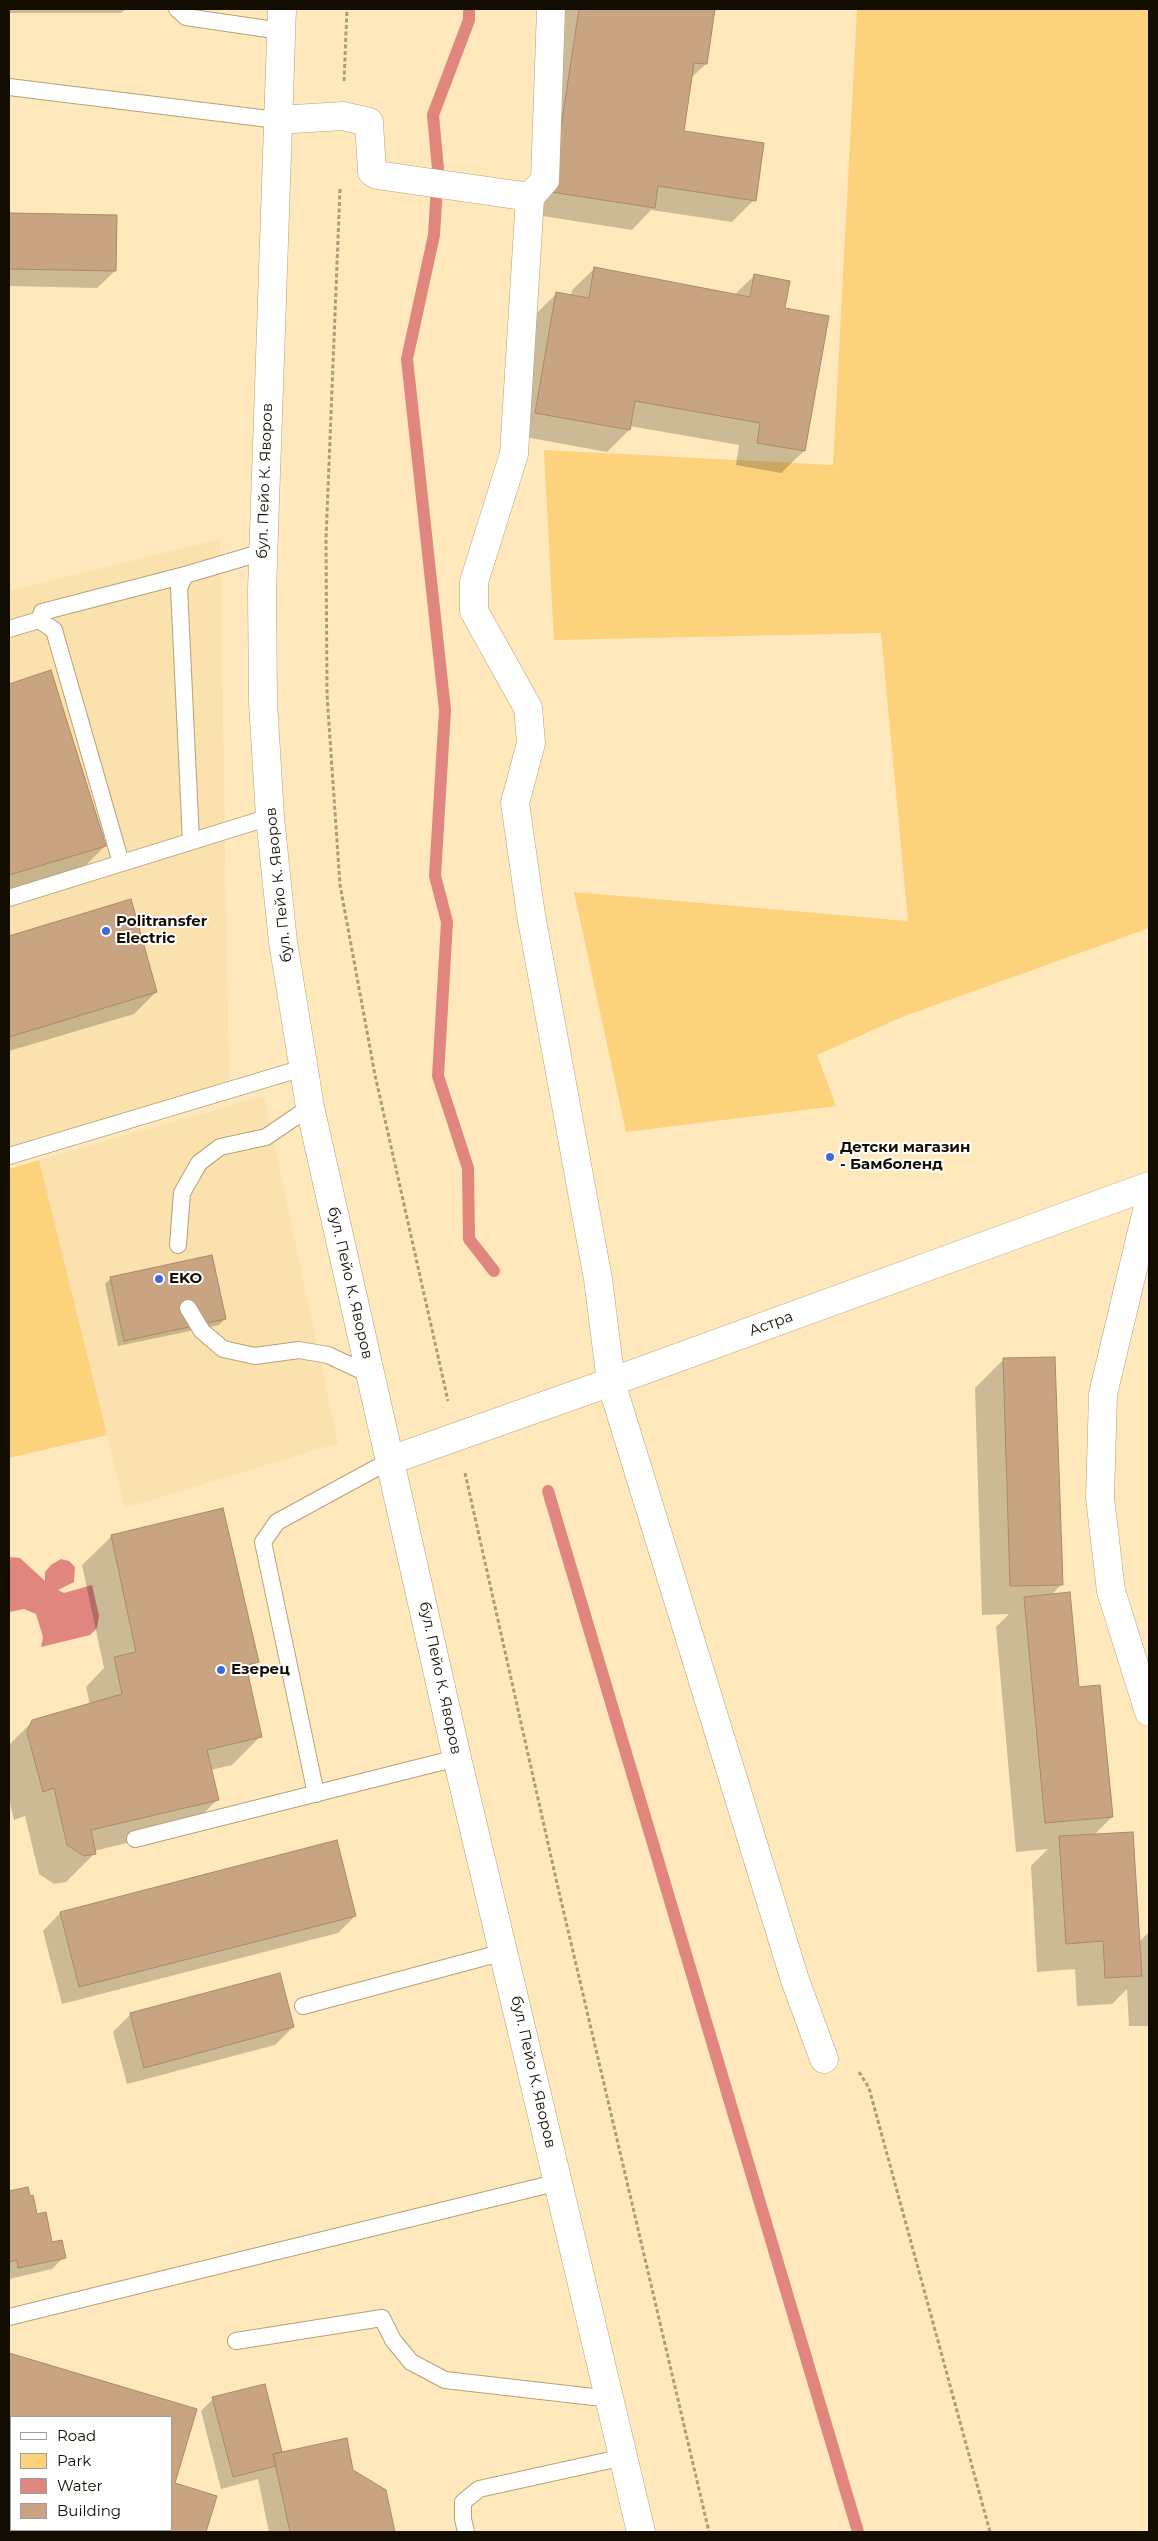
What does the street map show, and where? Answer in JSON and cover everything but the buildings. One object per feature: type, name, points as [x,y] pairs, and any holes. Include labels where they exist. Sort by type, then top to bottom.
[{"type":"street","points":[[551,9],[545,180],[530,197],[514,454],[474,582],[474,611],[528,708],[532,743],[515,803],[531,915],[598,1279],[611,1382],[795,1980],[824,2059]]},
{"type":"street","name":"бул. Пейо К. Яворов","points":[[281,20],[263,552],[263,702],[270,817],[283,942],[310,1107],[457,1758],[611,2398],[641,2532]]},
{"type":"street","points":[[277,120],[343,116],[369,122],[372,172],[377,175],[530,197]]},
{"type":"street","name":"Астра","points":[[391,1460],[1149,1186]]},
{"type":"street","points":[[1149,1202],[1103,1394],[1100,1498],[1111,1591],[1149,1712]]},
{"type":"lane","points":[[177,9],[186,17],[281,20]]},
{"type":"lane","points":[[9,87],[277,120]]},
{"type":"lane","points":[[9,629],[38,620],[42,612],[185,575],[263,552]]},
{"type":"lane","points":[[185,575],[179,588],[191,842]]},
{"type":"lane","points":[[38,620],[54,630],[121,863]]},
{"type":"lane","points":[[9,898],[270,817]]},
{"type":"lane","points":[[9,1156],[303,1068]]},
{"type":"lane","points":[[178,1245],[182,1193],[199,1163],[220,1147],[266,1137],[310,1107]]},
{"type":"lane","points":[[188,1308],[202,1330],[223,1349],[255,1356],[299,1350],[328,1355],[371,1374]]},
{"type":"lane","points":[[316,1794],[263,1542],[278,1522],[391,1460]]},
{"type":"lane","points":[[135,1840],[457,1758]]},
{"type":"lane","points":[[303,2006],[504,1952]]},
{"type":"lane","points":[[9,2317],[558,2182]]},
{"type":"lane","points":[[236,2341],[382,2318],[393,2340],[411,2362],[445,2380],[611,2398]]},
{"type":"lane","points":[[466,2532],[462,2519],[463,2502],[479,2489],[624,2457]]},
{"type":"path","points":[[343,116],[347,9]]},
{"type":"path","points":[[340,185],[326,539],[327,695],[340,885],[375,1075],[556,1879],[709,2532]]},
{"type":"path","points":[[824,2059],[840,2062],[860,2072],[868,2088],[990,2532]]},
{"type":"shaded area","points":[[220,539],[229,1079],[185,1102],[9,1154],[9,591]]},
{"type":"shaded area","points":[[264,1096],[338,1443],[125,1508],[39,1160]]},
{"type":"green space","points":[[857,9],[1149,9],[1149,928],[902,1017],[817,1055],[836,1106],[626,1132],[574,892],[908,921],[881,633],[554,640],[544,450],[833,465]]},
{"type":"green space","points":[[39,1160],[107,1435],[9,1458],[9,1169]]},
{"type":"water","points":[[9,1557],[20,1558],[45,1581],[45,1572],[51,1565],[61,1559],[69,1561],[75,1567],[74,1582],[58,1590],[64,1593],[92,1585],[99,1616],[97,1628],[90,1635],[41,1647],[43,1637],[36,1614],[24,1609],[9,1612]]},
{"type":"waterway","points":[[469,9],[469,20],[433,115],[438,169],[434,235],[407,359],[445,710],[435,876],[447,922],[438,1076],[468,1168],[469,1239],[494,1271]]},
{"type":"waterway","points":[[548,1491],[858,2532]]},
{"type":"place","name":"Politransfer Electric","points":[[106,931]]},
{"type":"place","name":"Детски магазин - Бамболенд","points":[[830,1157]]},
{"type":"place","name":"EKO","points":[[159,1279]]},
{"type":"place","name":"Езерец","points":[[221,1670]]}]
